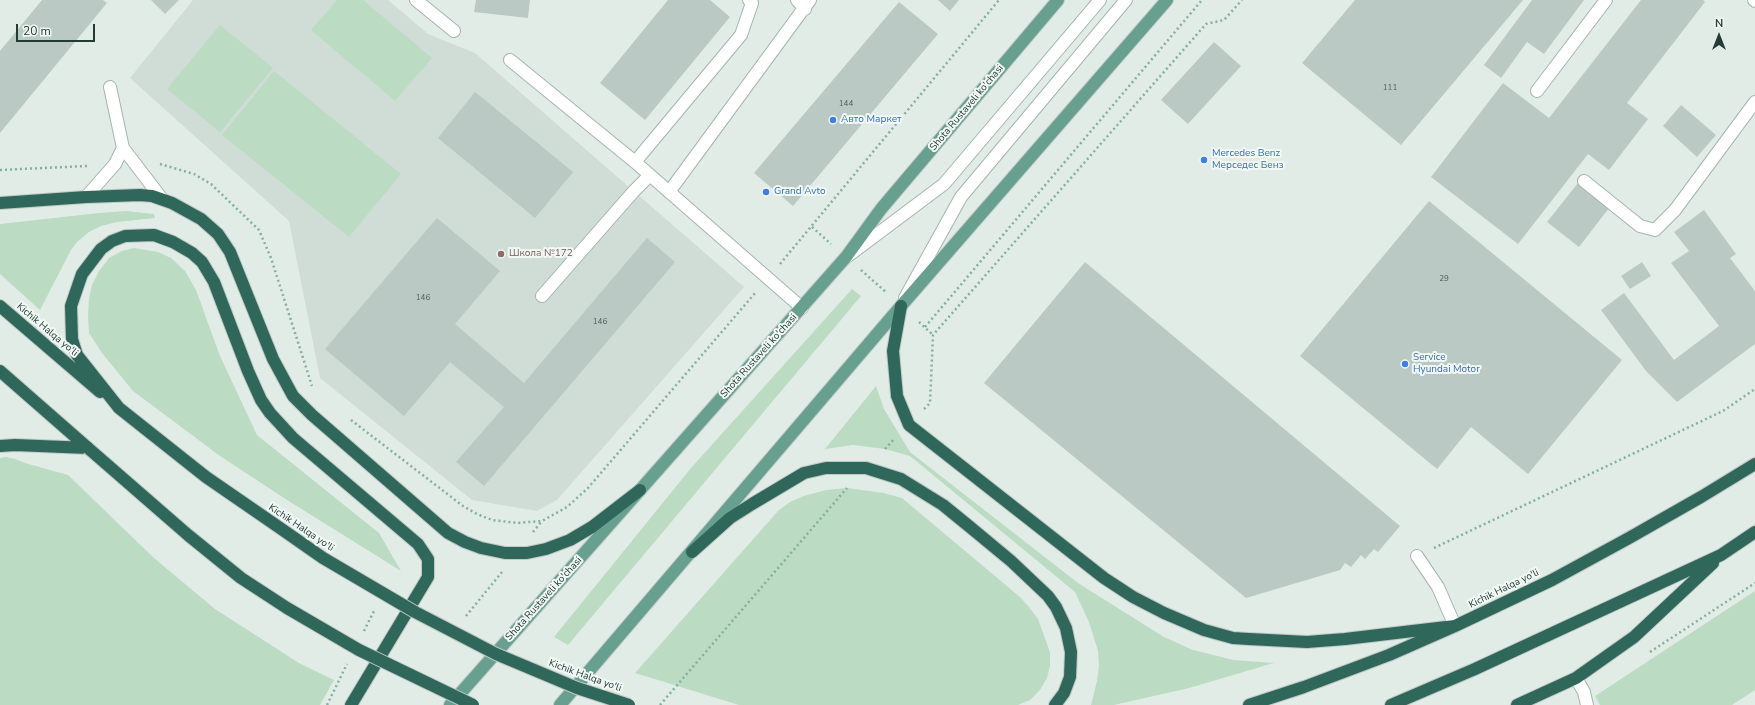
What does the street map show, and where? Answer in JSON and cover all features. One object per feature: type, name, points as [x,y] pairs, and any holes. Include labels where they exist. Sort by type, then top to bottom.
[{"type":"highway","points":[[0,203],[140,195],[162,199],[192,213],[209,226],[224,242],[236,263],[273,359],[288,389],[299,403],[448,533],[481,548],[505,553],[534,552],[570,540],[592,527],[640,490]]},
{"type":"highway","points":[[119,408],[78,355],[72,339],[71,306],[82,274],[101,249],[112,241],[125,236],[154,235],[173,242],[192,253],[202,262],[214,282],[248,371],[261,400],[270,413],[293,438],[418,544],[428,559],[428,577],[351,705]]},
{"type":"highway","name":"Kichik Halqa yo'li","points":[[0,306],[119,408],[206,477],[323,558],[415,612],[496,654],[577,688],[629,705]]},
{"type":"highway","points":[[900,306],[893,351],[897,396],[909,425],[1104,578],[1133,597],[1164,613],[1204,630],[1233,638],[1307,642],[1455,626]]},
{"type":"highway","points":[[0,371],[241,578],[287,608],[359,650],[473,705]]},
{"type":"highway","points":[[0,446],[15,445],[88,448]]},
{"type":"highway","name":"Kichik Halqa yo'li","points":[[1250,705],[1304,687],[1389,655],[1455,626],[1552,580],[1701,497],[1755,464]]},
{"type":"highway","points":[[692,552],[730,518],[804,473],[826,468],[866,468],[902,480],[943,505],[1011,561],[1048,596],[1066,628],[1071,652],[1070,676],[1064,693],[1055,705]]},
{"type":"highway","points":[[1391,705],[1475,669],[1721,555],[1755,532]]},
{"type":"highway","points":[[1517,705],[1576,678],[1634,637],[1721,555]]},
{"type":"main road","name":"Shota Rustaveli ko'chasi","points":[[450,705],[846,257],[881,209],[1058,0]]},
{"type":"main road","points":[[560,705],[692,552],[900,306],[1167,0]]},
{"type":"street","points":[[416,0],[454,31]]},
{"type":"street","points":[[635,162],[741,35],[752,3],[749,0]]},
{"type":"street","points":[[669,192],[807,5],[797,0]]},
{"type":"street","points":[[846,257],[944,184],[1100,0]]},
{"type":"street","points":[[900,306],[961,197],[1126,0]]},
{"type":"street","points":[[1537,91],[1606,0]]},
{"type":"street","points":[[510,60],[635,162],[802,308]]},
{"type":"street","points":[[110,87],[123,148],[162,199]]},
{"type":"street","points":[[1584,181],[1640,226],[1655,230],[1675,210],[1755,102]]},
{"type":"street","points":[[86,197],[115,164],[123,148]]},
{"type":"street","points":[[542,296],[634,191],[650,175]]},
{"type":"street","points":[[1417,556],[1438,586],[1455,626]]},
{"type":"street","points":[[1576,678],[1584,692],[1587,705]]},
{"type":"path","points":[[925,327],[1202,0]]},
{"type":"path","points":[[812,227],[933,335],[1206,24],[1224,20],[1242,0]]},
{"type":"path","points":[[1417,556],[1723,411],[1755,390]]},
{"type":"path","points":[[660,705],[847,488]]},
{"type":"path","points":[[1645,654],[1755,583]]},
{"type":"shaded area","name":"Школа №172","points":[[193,0],[388,0],[428,34],[475,53],[744,287],[557,500],[537,511],[472,500],[320,378],[289,221],[130,78]]},
{"type":"green space","points":[[337,0],[363,0],[432,58],[395,101],[311,30]]},
{"type":"green space","points":[[220,25],[273,68],[220,132],[167,89]]},
{"type":"green space","points":[[274,71],[401,174],[349,237],[222,135]]},
{"type":"green space","points":[[126,211],[154,214],[155,218],[117,222],[101,226],[89,232],[77,242],[71,250],[40,310],[0,274],[0,224]]},
{"type":"green space","points":[[134,248],[158,252],[171,258],[185,271],[196,290],[220,356],[257,435],[379,533],[401,571],[287,500],[220,456],[133,391],[102,353],[89,333],[88,317],[89,299],[92,285],[99,271],[109,258],[122,251]]},
{"type":"green space","points":[[852,289],[861,296],[568,645],[554,637],[691,468]]},
{"type":"green space","points":[[876,386],[884,409],[910,452],[1078,583],[1164,637],[1193,650],[1233,660],[1274,663],[1189,688],[1114,705],[1091,705],[1099,666],[1098,651],[1089,622],[1075,592],[910,456],[885,449],[853,445],[825,449]]},
{"type":"green space","points":[[6,457],[68,475],[154,558],[215,609],[299,663],[334,680],[320,705],[0,705],[0,458]]},
{"type":"green space","points":[[847,488],[884,493],[902,498],[1020,597],[1029,607],[1038,619],[1050,652],[1050,666],[1047,678],[1040,690],[1030,700],[1018,705],[739,705],[635,673],[778,511],[790,502],[804,496],[826,490]]},
{"type":"green space","points":[[1755,591],[1755,690],[1732,705],[1600,705],[1595,696]]},
{"type":"building","points":[[42,0],[103,0],[107,3],[0,133],[0,51]]},
{"type":"building","points":[[151,0],[179,0],[165,14]]},
{"type":"building","points":[[476,0],[530,0],[528,18],[474,12]]},
{"type":"building","points":[[668,0],[710,0],[730,17],[645,120],[600,83]]},
{"type":"building","points":[[938,0],[959,0],[950,11]]},
{"type":"building","points":[[1355,0],[1523,0],[1401,145],[1302,63]]},
{"type":"building","points":[[1532,0],[1584,0],[1544,54],[1527,42],[1501,78],[1484,65]]},
{"type":"building","points":[[1641,0],[1703,0],[1705,2],[1627,103],[1648,119],[1609,170],[1588,154],[1518,244],[1431,177],[1503,83],[1549,118]]},
{"type":"building","points":[[899,2],[938,34],[793,206],[754,173]]},
{"type":"building","points":[[1214,42],[1241,66],[1188,124],[1161,100]]},
{"type":"building","points":[[475,92],[573,172],[535,218],[438,138]]},
{"type":"building","points":[[1681,105],[1716,135],[1697,157],[1663,126]]},
{"type":"building","points":[[1578,183],[1609,208],[1579,247],[1547,222]]},
{"type":"building","points":[[1429,201],[1622,360],[1528,474],[1471,427],[1437,469],[1300,356]]},
{"type":"building","points":[[1704,210],[1736,254],[1730,258],[1755,291],[1755,344],[1677,402],[1646,371],[1601,310],[1624,293],[1674,360],[1719,326],[1671,263],[1689,251],[1674,232]]},
{"type":"building","points":[[437,218],[500,271],[455,324],[524,383],[647,238],[675,262],[484,486],[456,462],[504,407],[450,362],[404,416],[325,349]]},
{"type":"building","points":[[1085,262],[1400,526],[1378,552],[1374,549],[1365,559],[1361,555],[1351,567],[1345,563],[1340,570],[1246,598],[984,383]]},
{"type":"building","points":[[1642,262],[1651,276],[1630,289],[1621,276]]},
{"type":"place","name":"Авто Маркет","points":[[833,120]]},
{"type":"place","name":"Mercedes Benz Мерседес Бенз","points":[[1204,160]]},
{"type":"place","name":"Grand Avto","points":[[766,192]]},
{"type":"place","name":"Школа №172","points":[[501,254]]},
{"type":"place","name":"Service Hyundai Motor","points":[[1405,364]]}]
